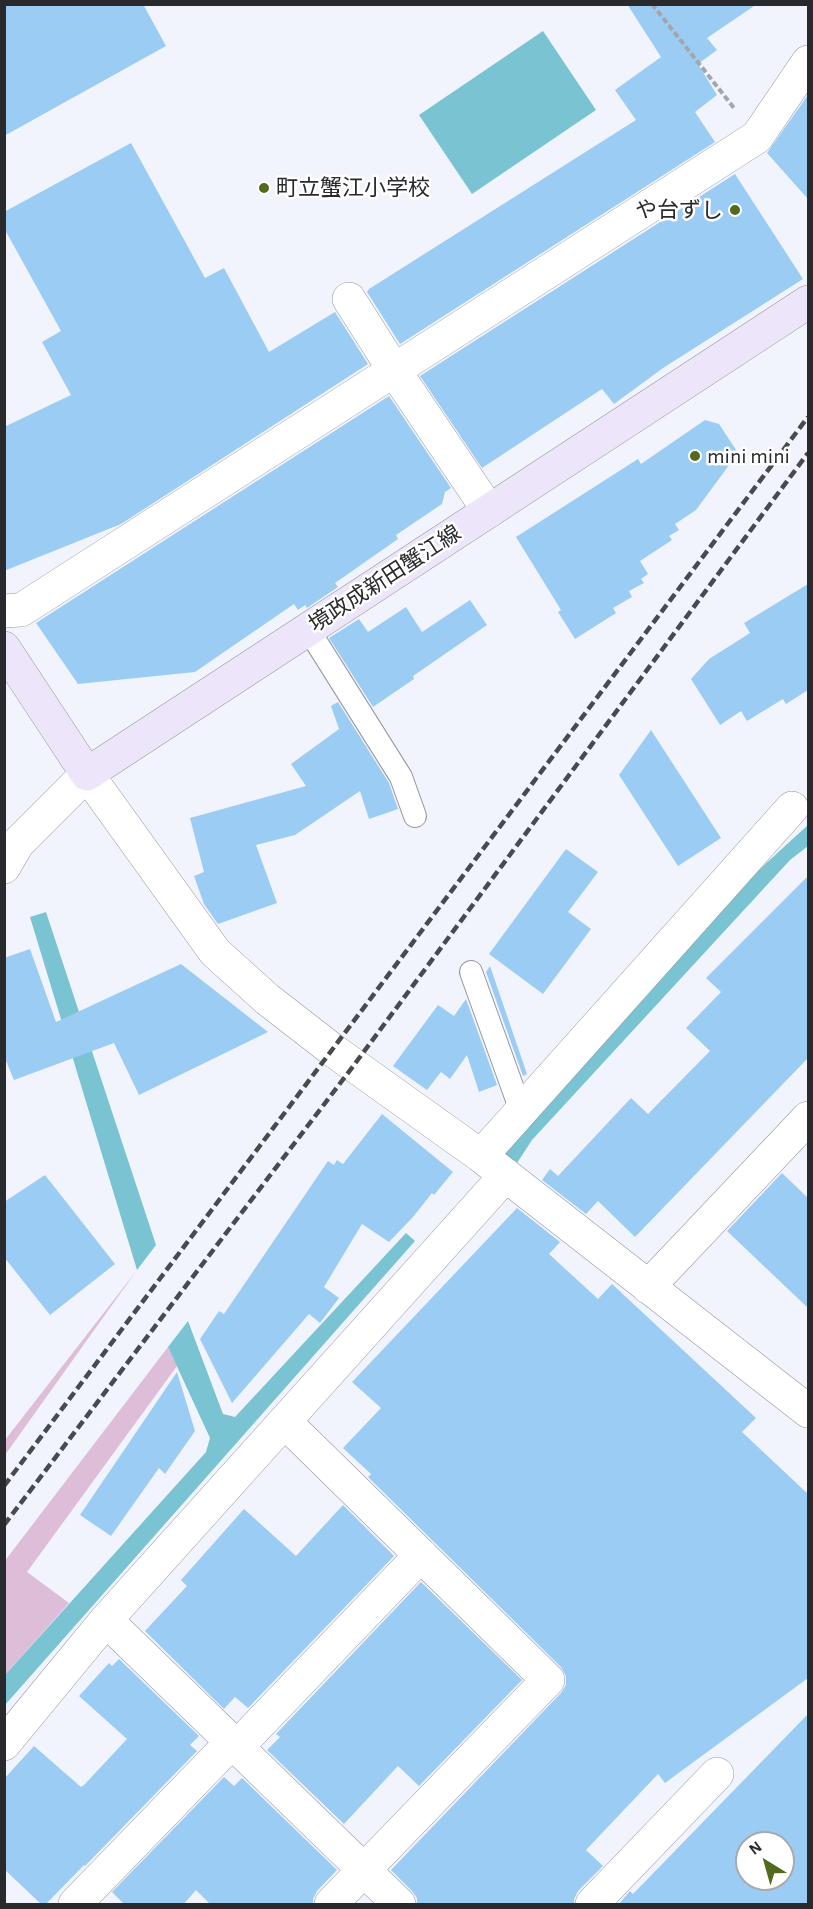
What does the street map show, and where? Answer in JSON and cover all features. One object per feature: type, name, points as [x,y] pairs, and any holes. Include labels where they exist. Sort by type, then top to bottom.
[{"type":"main road","name":"境政成新田蟹江線","points":[[87,774],[808,302]]},
{"type":"main road","points":[[4,648],[87,774]]},
{"type":"street","points":[[4,610],[21,610],[757,137],[808,62]]},
{"type":"street","points":[[349,299],[489,511]]},
{"type":"street","points":[[4,867],[18,843],[87,774],[215,952],[267,999],[494,1165],[808,1411]]},
{"type":"street","points":[[4,1744],[106,1620],[285,1422],[494,1165],[521,1112],[792,807]]},
{"type":"street","points":[[648,1287],[808,1118]]},
{"type":"street","points":[[285,1422],[548,1680],[332,1905]]},
{"type":"street","points":[[75,1905],[421,1555]]},
{"type":"street","points":[[106,1620],[399,1905]]},
{"type":"street","points":[[592,1905],[717,1774]]},
{"type":"lane","points":[[308,629],[402,777],[415,816]]},
{"type":"lane","points":[[471,972],[521,1112]]},
{"type":"path","points":[[651,4],[757,137]]},
{"type":"shaded area","points":[[137,1270],[5,1455],[5,1440]]},
{"type":"shaded area","points":[[168,1347],[177,1366],[27,1572],[69,1603],[5,1675],[4,1562]]},
{"type":"water","points":[[543,31],[596,110],[472,194],[419,115]]},
{"type":"water","points":[[808,825],[808,846],[790,860],[532,1140],[517,1163],[502,1151],[761,868]]},
{"type":"water","points":[[46,912],[156,1245],[137,1270],[30,917]]},
{"type":"water","points":[[406,1233],[415,1241],[5,1705],[5,1675],[206,1452],[210,1438],[168,1347],[188,1321],[223,1414],[235,1417]]},
{"type":"building","points":[[4,4],[143,4],[166,46],[4,136]]},
{"type":"building","points":[[627,4],[757,4],[707,38],[717,50],[698,64],[717,95],[695,112],[715,142],[400,344],[367,292],[369,289],[636,120],[615,90],[661,57]]},
{"type":"building","points":[[808,95],[808,199],[767,153]]},
{"type":"building","points":[[131,143],[205,278],[224,268],[269,352],[335,312],[368,364],[121,524],[4,571],[4,427],[71,395],[42,342],[61,331],[4,228],[4,212]]},
{"type":"building","points":[[735,174],[803,279],[663,368],[614,404],[602,389],[482,468],[420,376]]},
{"type":"building","points":[[389,396],[451,488],[445,492],[442,504],[396,535],[398,539],[335,583],[338,587],[307,608],[305,605],[298,610],[294,604],[195,672],[78,684],[36,623]]},
{"type":"building","points":[[705,420],[719,424],[738,453],[696,510],[675,524],[679,530],[669,536],[672,540],[640,561],[648,574],[641,579],[644,583],[629,591],[632,597],[613,608],[616,613],[575,639],[558,612],[561,610],[516,537],[638,459],[641,464]]},
{"type":"building","points":[[808,584],[808,690],[786,704],[783,699],[747,721],[741,711],[720,725],[691,679],[709,659],[750,633],[744,623]]},
{"type":"building","points":[[470,600],[487,625],[413,676],[414,679],[373,707],[329,638],[359,619],[368,632],[406,607],[422,632]]},
{"type":"building","points":[[338,702],[389,783],[398,809],[369,819],[360,791],[295,835],[256,845],[277,903],[218,924],[204,904],[194,876],[204,872],[190,818],[306,786],[291,764],[339,729],[331,706]]},
{"type":"building","points":[[651,730],[721,838],[678,866],[619,775]]},
{"type":"building","points":[[566,849],[598,872],[568,912],[591,929],[543,994],[489,954]]},
{"type":"building","points":[[808,876],[808,1058],[635,1237],[598,1201],[586,1214],[542,1180],[550,1169],[558,1176],[631,1098],[648,1114],[710,1051],[686,1028],[721,992],[706,978]]},
{"type":"building","points":[[30,949],[56,1022],[181,964],[268,1032],[139,1095],[114,1043],[14,1080],[4,1056],[4,958]]},
{"type":"building","points":[[490,966],[527,1074],[523,1076],[486,972]]},
{"type":"building","points":[[466,999],[497,1085],[479,1092],[467,1055],[450,1079],[441,1072],[427,1090],[393,1066],[438,1005],[454,1016]]},
{"type":"building","points":[[382,1114],[453,1172],[389,1242],[362,1224],[324,1287],[339,1298],[320,1323],[309,1314],[232,1403],[200,1339],[219,1311],[224,1314],[328,1161],[334,1165],[337,1160],[343,1164]]},
{"type":"building","points":[[782,1173],[808,1198],[808,1308],[727,1231]]},
{"type":"building","points":[[45,1175],[115,1264],[50,1315],[4,1257],[4,1202]]},
{"type":"building","points":[[517,1208],[560,1242],[549,1254],[598,1299],[612,1284],[756,1418],[742,1432],[808,1494],[808,1678],[665,1783],[658,1774],[586,1850],[603,1866],[578,1891],[574,1905],[417,1905],[417,1898],[412,1891],[391,1870],[561,1693],[566,1685],[566,1676],[561,1667],[368,1477],[371,1474],[343,1448],[381,1408],[352,1382]]},
{"type":"building","points":[[177,1372],[195,1431],[165,1474],[159,1468],[111,1536],[80,1515]]},
{"type":"building","points":[[343,1505],[394,1556],[248,1708],[235,1697],[224,1709],[145,1631],[187,1586],[181,1580],[244,1509],[296,1556]]},
{"type":"building","points":[[421,1582],[522,1680],[419,1786],[398,1766],[344,1824],[267,1750],[280,1737],[276,1734]]},
{"type":"building","points":[[119,1659],[199,1736],[190,1745],[197,1751],[85,1866],[45,1905],[42,1905],[4,1869],[4,1779],[34,1746],[81,1787],[84,1785],[127,1739],[79,1696],[109,1663],[112,1666]]},
{"type":"building","points":[[808,1714],[808,1905],[618,1905],[630,1891],[633,1894]]},
{"type":"building","points":[[224,1777],[234,1786],[242,1778],[337,1870],[317,1891],[313,1905],[211,1905],[196,1890],[183,1905],[125,1905],[112,1892]]},
{"type":"railway","points":[[4,1486],[808,417]]},
{"type":"railway","points":[[4,1525],[354,1065],[808,453]]},
{"type":"place","name":"町立蟹江小学校","points":[[264,188]]},
{"type":"place","name":"や台ずし","points":[[735,210]]},
{"type":"place","name":"mini mini","points":[[695,456]]}]
